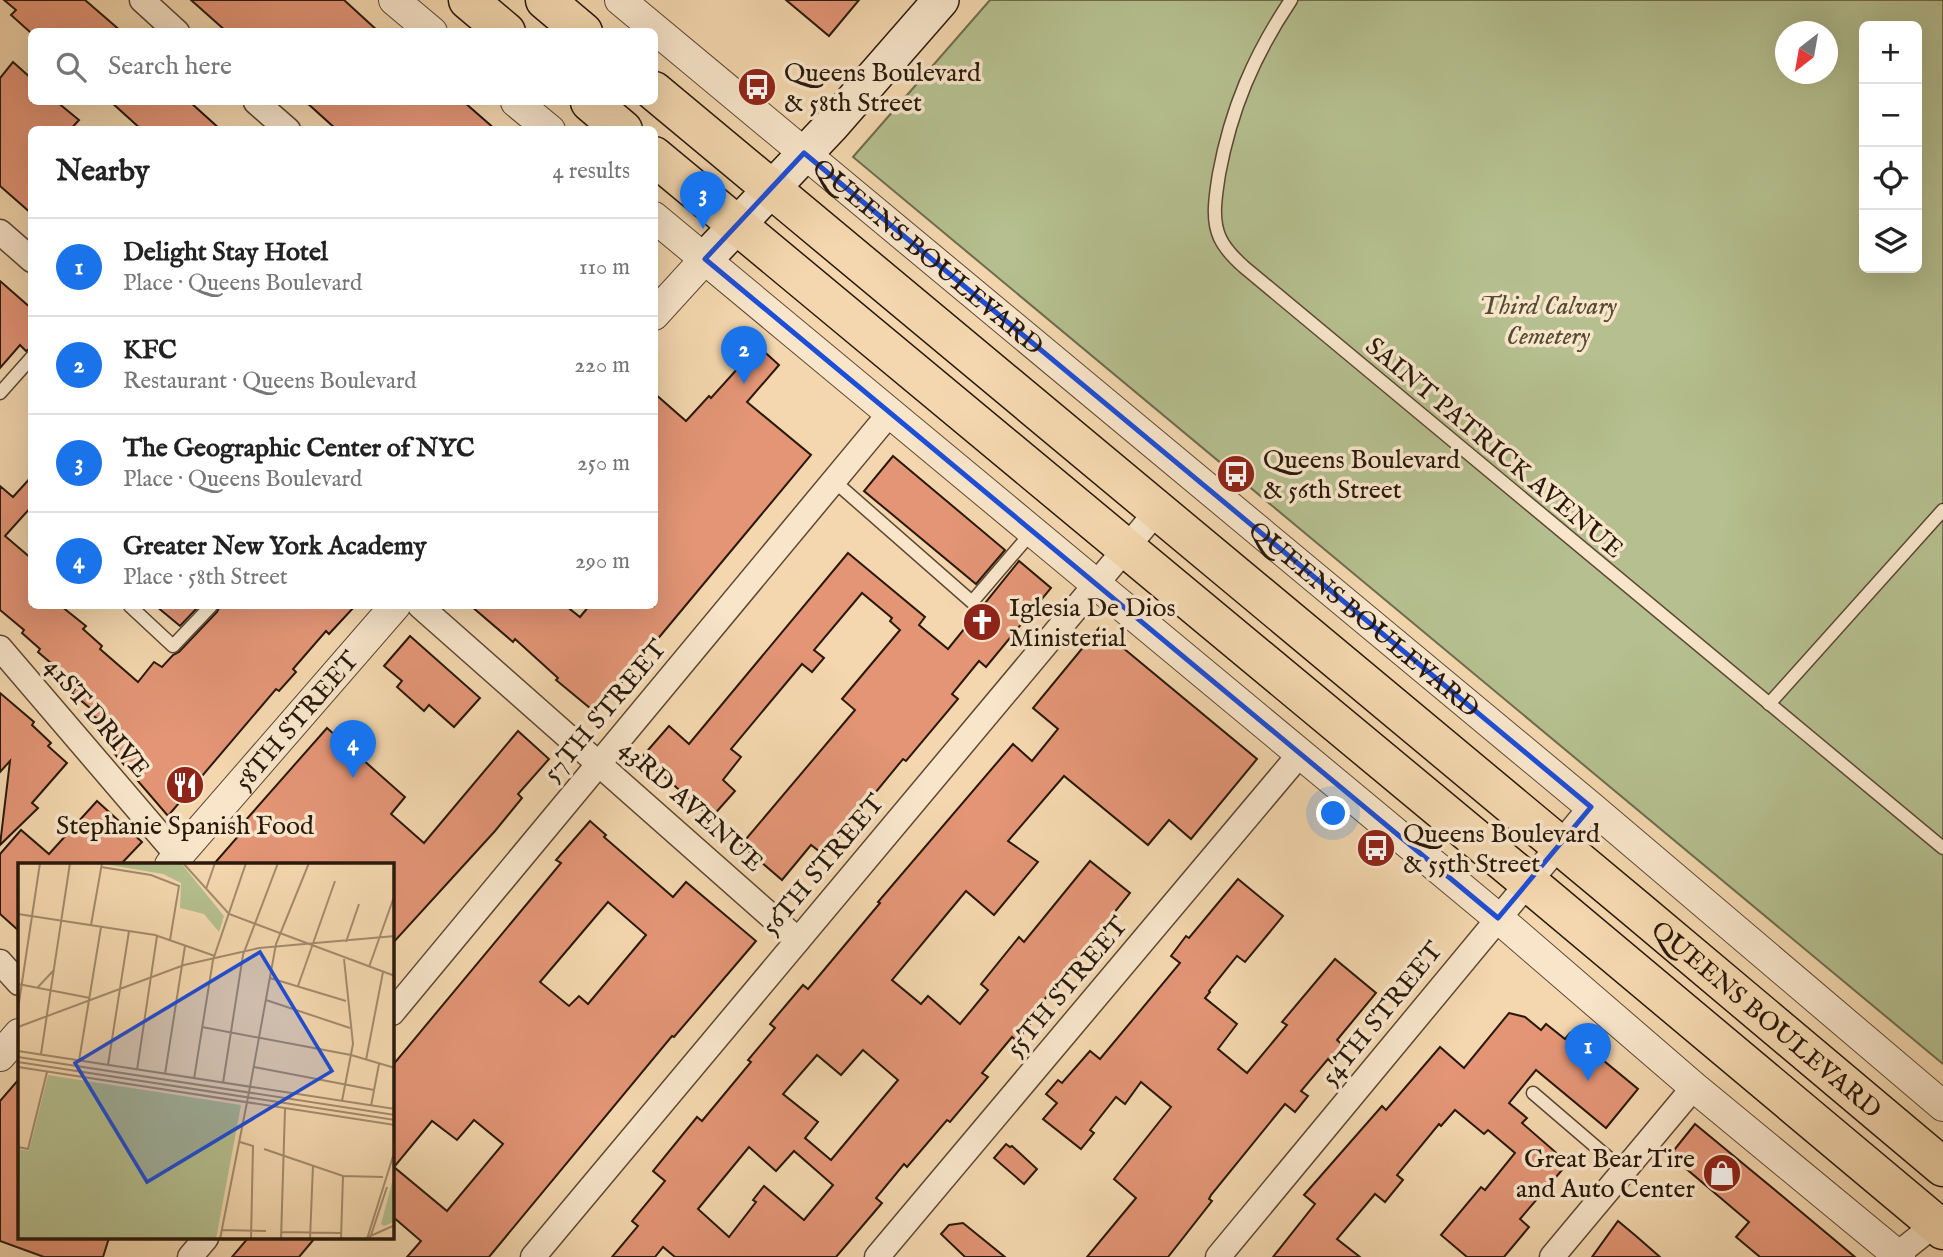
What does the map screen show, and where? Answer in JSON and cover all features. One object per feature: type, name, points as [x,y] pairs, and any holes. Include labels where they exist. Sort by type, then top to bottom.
[{"type":"main road","points":[[468,0],[501,28]]},
{"type":"main road","points":[[705,259],[837,119],[941,0]]},
{"type":"main road","points":[[547,1],[578,28]]},
{"type":"main road","name":"QUEENS BOULEVARD","points":[[658,95],[1943,1167]]},
{"type":"main road","points":[[594,105],[618,126]]},
{"type":"main road","name":"QUEENS BOULEVARD","points":[[658,159],[1940,1224]]},
{"type":"street","points":[[394,0],[427,28]]},
{"type":"street","name":"QUEENS BOULEVARD","points":[[620,0],[654,28]]},
{"type":"street","points":[[152,3],[174,28]]},
{"type":"street","name":"QUEENS BOULEVARD","points":[[658,32],[1591,807],[1943,1106]]},
{"type":"street","points":[[259,105],[283,126]]},
{"type":"street","points":[[520,105],[545,126]]},
{"type":"street","points":[[658,220],[1498,918],[1694,1087],[1897,1256],[1940,1224]]},
{"type":"street","points":[[0,232],[28,256]]},
{"type":"street","points":[[658,311],[705,259]]},
{"type":"street","name":"57TH STREET","points":[[394,1011],[890,413]]},
{"type":"street","name":"56TH STREET","points":[[533,1257],[1158,510]]},
{"type":"street","name":"58TH STREET","points":[[174,861],[392,609]]},
{"type":"street","name":"43RD AVENUE","points":[[423,609],[600,762],[798,940]]},
{"type":"street","name":"41ST DRIVE","points":[[0,648],[174,861]]},
{"type":"street","name":"55TH STREET","points":[[877,1257],[1300,754]]},
{"type":"street","name":"54TH STREET","points":[[1219,1257],[1591,807]]},
{"type":"street","points":[[0,962],[18,982]]},
{"type":"street","points":[[0,1056],[18,1035]]},
{"type":"street","points":[[1552,1257],[1694,1087]]},
{"type":"street","points":[[190,1257],[204,1240]]},
{"type":"lane","name":"SAINT PATRICK AVENUE","points":[[1291,0],[1250,71],[1231,118],[1216,190],[1217,229],[1226,248],[1244,267],[1943,848]]},
{"type":"lane","points":[[0,393],[28,362]]},
{"type":"lane","points":[[834,481],[972,602],[1032,532]]},
{"type":"lane","points":[[1769,704],[1943,510]]},
{"type":"lane","points":[[133,609],[173,646],[208,609]]},
{"type":"lane","points":[[1532,1093],[1624,1171]]},
{"type":"highlighted area","points":[[804,153],[1591,807],[1498,918],[705,259]]},
{"type":"green space","name":"Third Calvary Cemetery","points":[[990,0],[1943,0],[1943,1064],[853,157]]},
{"type":"building","points":[[4,0],[85,0],[117,28],[28,28],[28,30],[11,15],[16,10]]},
{"type":"building","points":[[191,0],[344,0],[375,28],[222,28]]},
{"type":"building","points":[[786,0],[859,0],[829,36]]},
{"type":"building","points":[[13,62],[28,75],[28,105],[61,105],[79,120],[74,126],[28,126],[28,210],[0,186],[0,78]]},
{"type":"building","points":[[114,105],[193,105],[217,126],[138,126]]},
{"type":"building","points":[[309,105],[467,105],[491,126],[333,126]]},
{"type":"building","points":[[0,281],[28,306],[28,350],[20,345],[0,368]]},
{"type":"building","points":[[758,346],[779,365],[747,402],[811,455],[596,713],[556,680],[558,678],[515,639],[513,642],[474,609],[570,609],[580,617],[587,609],[658,609],[658,396],[686,421],[709,396],[711,398]]},
{"type":"building","points":[[893,456],[1005,550],[976,584],[864,491]]},
{"type":"building","points":[[28,480],[28,510],[5,536],[28,556],[28,609],[65,609],[86,626],[83,629],[102,646],[100,649],[138,682],[154,662],[162,667],[179,652],[218,609],[352,609],[329,634],[326,631],[293,669],[296,672],[279,691],[276,689],[168,816],[107,745],[118,736],[89,712],[91,709],[72,693],[75,689],[55,672],[58,669],[38,652],[40,649],[22,633],[24,630],[0,610],[0,486],[13,497]]},
{"type":"building","points":[[848,553],[925,617],[919,625],[948,649],[1019,561],[1051,588],[986,667],[979,661],[952,694],[958,699],[906,761],[903,759],[824,855],[811,845],[782,880],[741,845],[855,710],[842,699],[900,630],[890,621],[892,618],[862,593],[814,650],[824,658],[812,672],[802,664],[731,749],[741,757],[723,780],[735,791],[711,818],[642,757],[669,726],[689,744]]},
{"type":"building","points":[[160,609],[196,609],[180,626]]},
{"type":"building","points":[[1099,628],[1257,759],[1191,839],[1169,820],[1148,845],[1064,776],[1008,841],[1038,862],[994,915],[966,891],[892,980],[921,1004],[928,996],[960,1024],[988,990],[981,984],[1019,937],[1024,942],[1090,861],[1130,893],[1027,1021],[1030,1024],[1017,1041],[1012,1037],[982,1073],[988,1077],[950,1122],[947,1120],[907,1167],[904,1164],[876,1198],[882,1203],[836,1257],[675,1257],[663,1247],[655,1257],[612,1257],[638,1226],[632,1221],[665,1181],[653,1171],[697,1117],[702,1121],[751,1062],[748,1060],[775,1028],[770,1024],[803,985],[808,989],[880,903],[878,902],[1013,744],[1032,761],[1058,729],[1033,708]],"holes":[[[863,1050],[898,1080],[831,1160],[805,1138],[818,1122],[783,1094],[817,1055],[841,1075]],[[749,1147],[776,1171],[794,1151],[833,1185],[804,1220],[764,1186],[753,1200],[756,1202],[729,1237],[698,1209]]]},
{"type":"building","points":[[410,636],[480,698],[454,727],[429,705],[424,711],[397,687],[402,681],[384,666]]},
{"type":"building","points":[[0,693],[34,722],[32,725],[51,743],[48,746],[67,763],[32,803],[38,808],[0,845],[10,761],[0,772]]},
{"type":"building","points":[[327,728],[405,797],[391,814],[424,843],[518,731],[549,759],[518,794],[522,798],[495,831],[394,942],[394,863],[215,863],[248,825],[244,822]]},
{"type":"building","points":[[97,801],[142,842],[122,863],[18,863],[18,930],[0,914],[0,854],[21,830],[49,854]]},
{"type":"building","points":[[590,821],[606,835],[604,837],[673,897],[686,882],[756,941],[674,1037],[672,1036],[489,1257],[407,1257],[421,1241],[394,1218],[394,1167],[394,1064],[561,863],[556,860]],"holes":[[[608,902],[646,935],[588,1004],[579,996],[569,1006],[540,982]],[[474,1120],[503,1144],[447,1211],[394,1167],[432,1121],[457,1140]]]},
{"type":"building","points":[[1238,879],[1283,916],[1245,962],[1237,956],[1205,998],[1237,1024],[1218,1049],[1247,1073],[1287,1025],[1282,1022],[1335,959],[1376,993],[1337,1040],[1346,1048],[1333,1064],[1328,1059],[1301,1091],[1308,1096],[1295,1112],[1285,1104],[1211,1195],[1209,1199],[1212,1201],[1168,1257],[1087,1257],[1136,1198],[1114,1179],[1171,1107],[1141,1082],[1125,1104],[1116,1097],[1090,1130],[1094,1133],[1081,1149],[1043,1119],[1057,1103],[1046,1094],[1058,1080],[1062,1083],[1090,1051],[1100,1059],[1180,963],[1171,956],[1186,936],[1189,938]]},
{"type":"building","points":[[1509,1013],[1525,1017],[1541,1030],[1546,1024],[1565,1039],[1570,1033],[1638,1089],[1606,1128],[1536,1070],[1509,1103],[1527,1118],[1522,1123],[1568,1163],[1520,1219],[1529,1227],[1504,1257],[1467,1257],[1441,1235],[1481,1187],[1485,1190],[1515,1153],[1488,1130],[1484,1134],[1455,1110],[1441,1126],[1439,1124],[1397,1175],[1403,1180],[1385,1202],[1375,1194],[1337,1239],[1360,1257],[1273,1257],[1315,1204],[1304,1195],[1382,1106],[1386,1110],[1440,1047],[1464,1068]]},
{"type":"building","points":[[18,1080],[18,1240],[108,1240],[103,1257],[44,1257],[0,1241],[0,1101]]},
{"type":"building","points":[[1695,1124],[1855,1257],[1760,1257],[1736,1237],[1749,1222],[1670,1155]]},
{"type":"building","points":[[1006,1144],[1012,1146],[1037,1169],[1024,1184],[994,1158]]},
{"type":"building","points":[[1618,1221],[1636,1236],[1660,1257],[1592,1257]]},
{"type":"building","points":[[963,1223],[1005,1257],[965,1257],[941,1234],[949,1225]]},
{"type":"building","points":[[246,1240],[313,1240],[299,1257],[232,1257]]},
{"type":"place","name":"Queens Boulevard & 58th Street","points":[[757,87]]},
{"type":"place","name":"The Geographic Center of NYC","points":[[703,229]]},
{"type":"place","name":"KFC","points":[[744,384]]},
{"type":"place","name":"Queens Boulevard & 56th Street","points":[[1236,474]]},
{"type":"place","name":"Iglesia De Dios Ministerial","points":[[982,622]]},
{"type":"place","name":"Greater New York Academy","points":[[353,778]]},
{"type":"place","name":"Stephanie Spanish Food","points":[[185,785]]},
{"type":"place","name":"Queens Boulevard & 55th Street","points":[[1376,848]]},
{"type":"place","name":"Delight Stay Hotel","points":[[1588,1081]]},
{"type":"place","name":"Great Bear Tire and Auto Center","points":[[1722,1173]]}]
